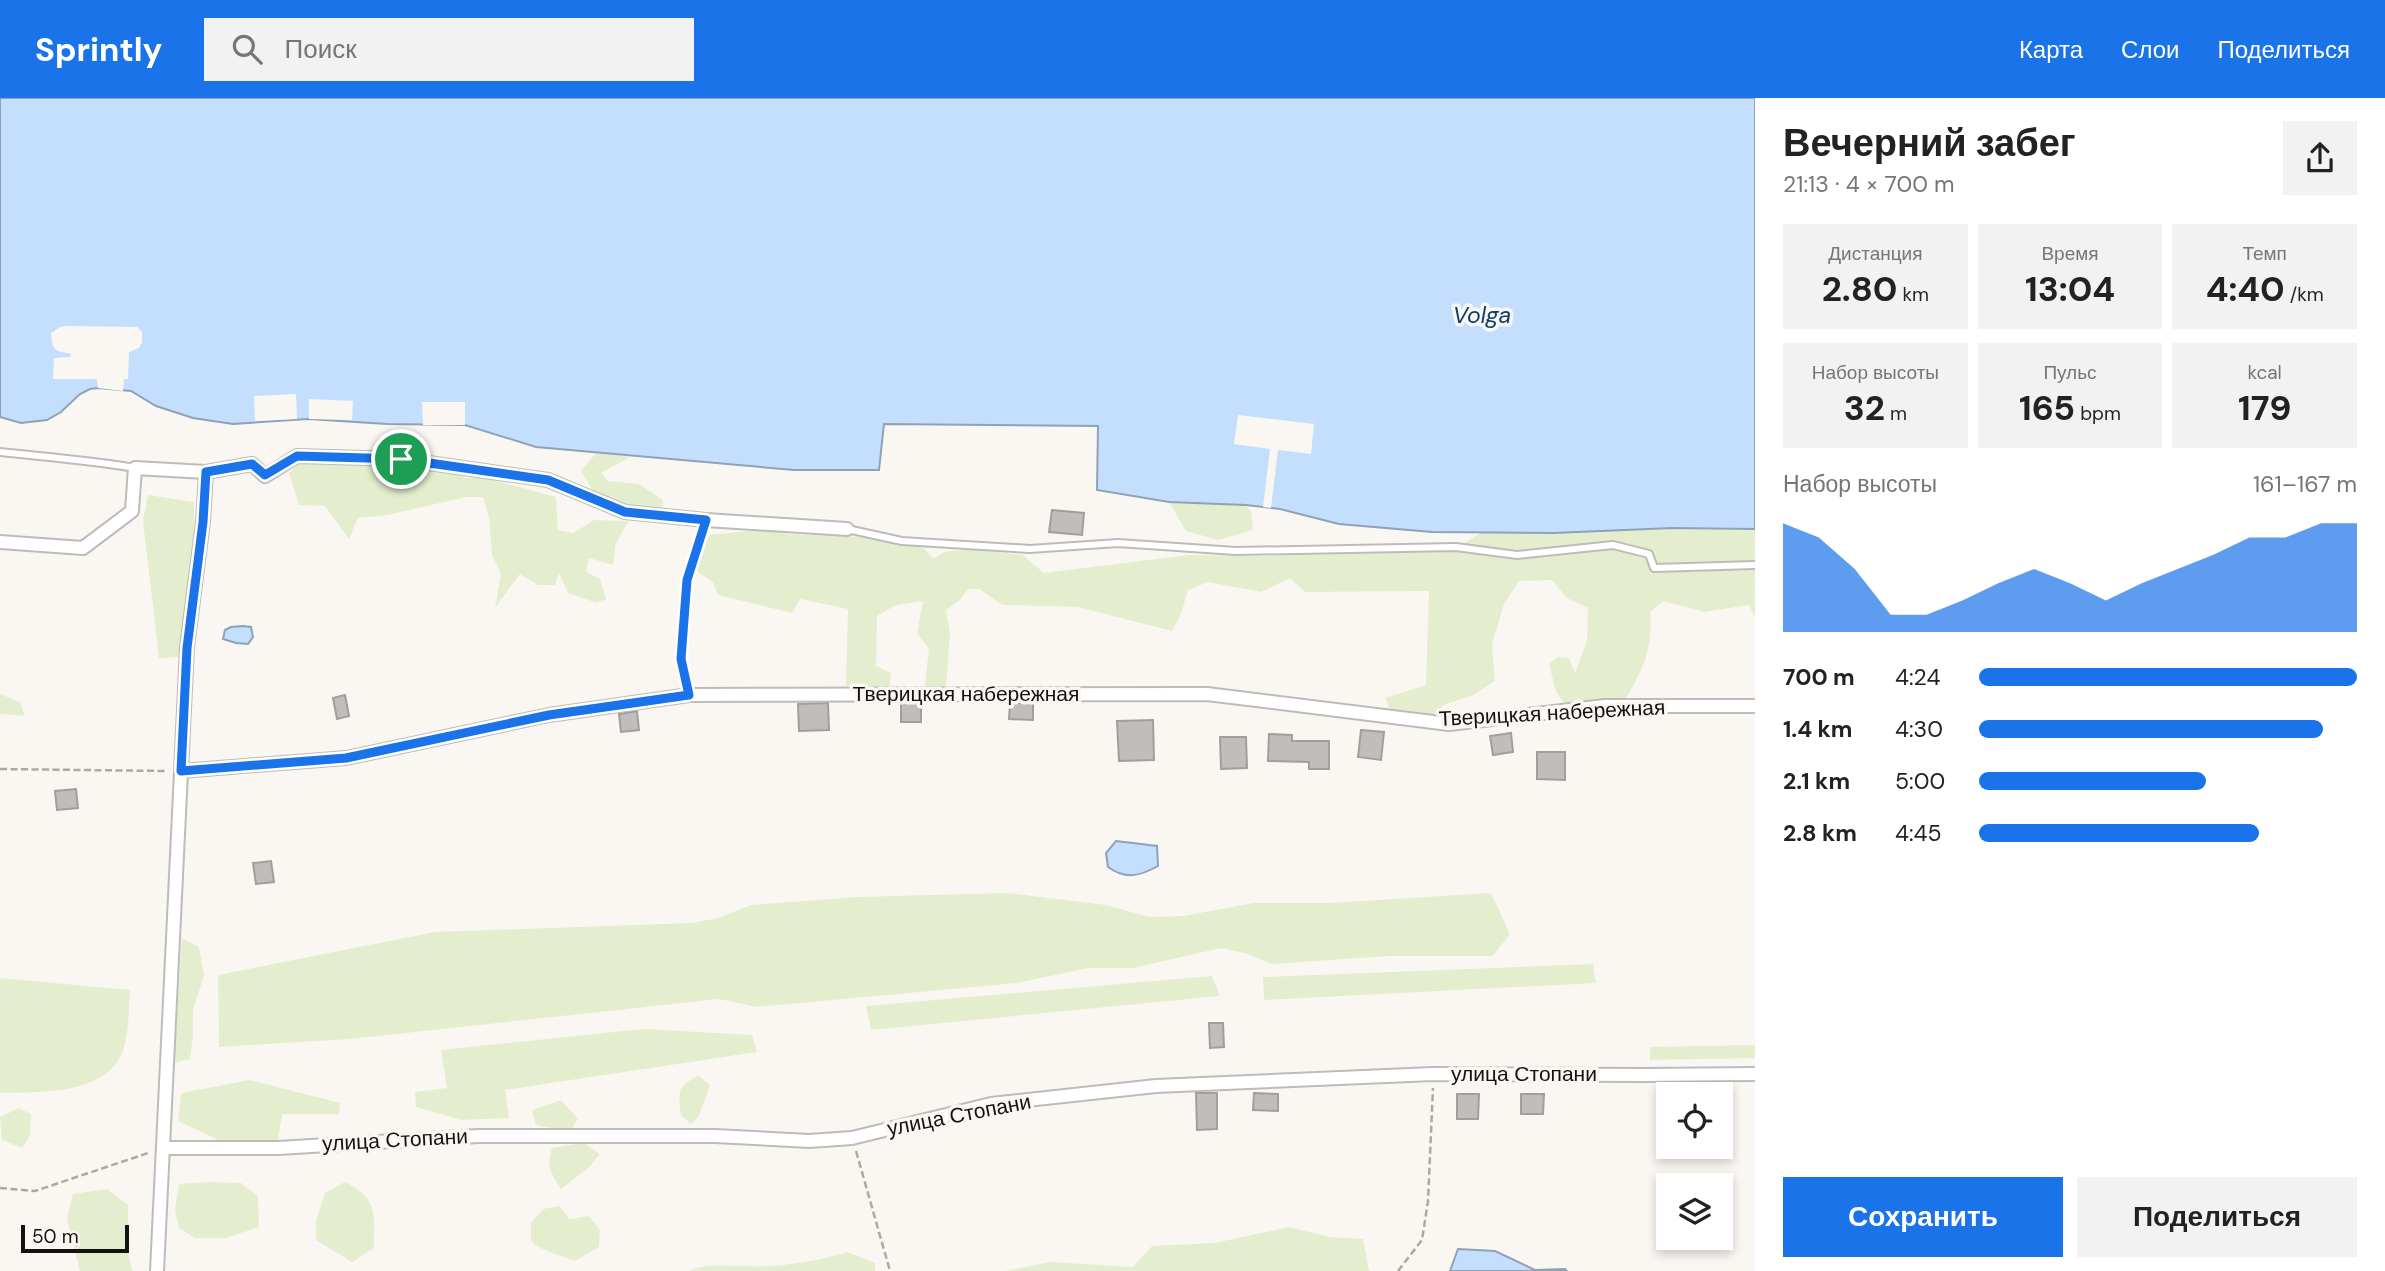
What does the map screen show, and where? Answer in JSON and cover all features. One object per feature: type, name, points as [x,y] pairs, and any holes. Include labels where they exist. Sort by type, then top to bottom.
[{"type":"street","points":[[0,542],[83,548],[132,512],[135,468],[206,472],[252,464],[265,475],[297,456],[401,459],[548,480],[625,512],[848,529]]},
{"type":"street","points":[[157,1271],[187,648],[203,522],[206,472]]},
{"type":"street","name":"Тверицкая набережная","points":[[181,771],[346,758],[549,715],[689,695],[1208,694],[1449,724],[1605,706],[1755,706]]},
{"type":"street","name":"улица Стопани","points":[[164,1148],[278,1147],[478,1136],[715,1136],[809,1141],[852,1138],[1005,1102],[1156,1086],[1433,1074],[1755,1074]]},
{"type":"lane","points":[[0,452],[88,459],[135,468]]},
{"type":"lane","points":[[689,695],[681,659],[687,580],[706,520]]},
{"type":"lane","points":[[848,529],[902,541],[1030,549],[1118,543],[1236,551],[1456,547],[1517,555],[1613,545],[1649,554],[1654,568],[1755,565]]},
{"type":"path","points":[[0,769],[181,771]]},
{"type":"path","points":[[1398,1271],[1422,1240],[1428,1201],[1433,1074]]},
{"type":"path","points":[[852,1138],[891,1271]]},
{"type":"path","points":[[0,1188],[36,1191],[164,1148]]},
{"type":"green space","points":[[596,453],[630,457],[601,473],[608,481],[639,484],[663,500],[662,511],[615,502],[594,493],[581,471]]},
{"type":"green space","points":[[302,460],[350,461],[451,470],[465,478],[486,478],[556,497],[558,530],[573,533],[594,520],[629,521],[616,543],[613,565],[589,558],[586,572],[600,579],[606,599],[597,603],[568,593],[559,573],[555,585],[538,585],[520,574],[495,608],[501,574],[492,555],[489,518],[483,497],[466,497],[388,515],[358,518],[349,539],[325,506],[299,505],[289,473]]},
{"type":"green space","points":[[148,495],[194,502],[195,544],[178,657],[159,658],[143,521]]},
{"type":"green space","points":[[1169,502],[1246,505],[1251,512],[1253,530],[1218,540],[1186,531]]},
{"type":"green space","points":[[778,528],[787,534],[864,537],[923,548],[934,559],[944,552],[968,549],[1023,555],[1044,573],[1189,555],[1262,556],[1454,550],[1482,532],[1755,529],[1755,617],[1749,605],[1705,612],[1663,601],[1650,612],[1650,637],[1645,659],[1624,702],[1568,708],[1556,692],[1549,664],[1558,657],[1569,658],[1575,673],[1587,640],[1588,608],[1567,598],[1552,580],[1519,581],[1504,604],[1492,644],[1495,681],[1473,695],[1444,705],[1432,716],[1392,713],[1385,698],[1426,685],[1429,591],[1305,592],[1290,578],[1261,592],[1208,582],[1188,590],[1181,614],[1172,631],[1078,607],[1002,605],[979,589],[968,589],[960,600],[946,610],[950,634],[946,688],[924,691],[929,649],[917,633],[923,601],[896,605],[877,616],[876,666],[891,673],[889,689],[846,686],[848,609],[800,599],[792,613],[718,595],[713,582],[696,571],[709,535]]},
{"type":"green space","points":[[0,694],[20,702],[25,716],[0,714]]},
{"type":"green space","points":[[1008,893],[1106,905],[1150,917],[1183,916],[1254,903],[1330,903],[1491,893],[1510,934],[1493,956],[1388,956],[1272,964],[1248,954],[1221,948],[1133,968],[1088,968],[1017,983],[757,1007],[719,999],[350,1039],[219,1047],[218,975],[435,932],[692,923],[718,918],[751,905],[856,897]]},
{"type":"green space","points":[[182,938],[199,947],[204,975],[193,1010],[190,1059],[174,1063]]},
{"type":"green space","points":[[1593,964],[1596,983],[1264,1000],[1263,977]]},
{"type":"green space","points":[[1212,976],[1220,996],[871,1030],[866,1006]]},
{"type":"green space","points":[[0,978],[130,990],[127,1036],[118,1061],[108,1072],[80,1086],[47,1091],[0,1093]]},
{"type":"green space","points":[[643,1029],[752,1035],[757,1052],[505,1090],[509,1118],[461,1120],[416,1107],[415,1092],[447,1088],[441,1050]]},
{"type":"green space","points":[[1755,1045],[1755,1058],[1650,1060],[1650,1047]]},
{"type":"green space","points":[[698,1075],[710,1085],[699,1116],[691,1124],[681,1115],[680,1091]]},
{"type":"green space","points":[[250,1080],[340,1103],[339,1114],[282,1114],[278,1141],[227,1144],[178,1121],[181,1093]]},
{"type":"green space","points":[[561,1100],[578,1119],[570,1131],[536,1125],[532,1110]]},
{"type":"green space","points":[[19,1108],[31,1114],[30,1136],[22,1148],[2,1140],[0,1117]]},
{"type":"green space","points":[[584,1143],[600,1154],[588,1168],[561,1189],[550,1169],[552,1148]]},
{"type":"green space","points":[[345,1182],[364,1195],[374,1216],[374,1248],[352,1262],[316,1240],[316,1221],[325,1193]]},
{"type":"green space","points":[[241,1183],[258,1196],[259,1227],[226,1238],[195,1238],[179,1228],[175,1211],[179,1184]]},
{"type":"green space","points":[[107,1189],[128,1205],[128,1253],[132,1271],[80,1271],[67,1219],[73,1194]]},
{"type":"green space","points":[[560,1206],[569,1219],[589,1216],[600,1230],[599,1247],[575,1261],[539,1247],[531,1239],[531,1223],[543,1209]]},
{"type":"green space","points":[[1289,1227],[1330,1237],[1363,1239],[1369,1271],[1005,1271],[1051,1262],[1133,1267],[1152,1246],[1214,1243]]},
{"type":"green space","points":[[847,1252],[875,1263],[875,1271],[689,1271],[707,1266],[790,1264]]},
{"type":"water","name":"Volga","points":[[0,98],[1755,98],[1755,529],[1672,528],[1554,533],[1432,532],[1339,524],[1280,509],[1246,505],[1169,502],[1097,490],[1098,426],[884,424],[879,470],[794,470],[536,447],[465,425],[308,419],[233,424],[193,418],[156,406],[131,391],[98,388],[80,394],[61,412],[47,420],[21,423],[0,417]]},
{"type":"water","points":[[251,627],[253,637],[248,644],[223,639],[225,630]]},
{"type":"water","points":[[1116,841],[1157,846],[1158,866],[1133,875],[1121,874],[1108,867],[1106,853]]},
{"type":"water","points":[[1458,1249],[1495,1251],[1535,1270],[1567,1271],[1450,1271]]},
{"type":"pier","points":[[66,326],[137,327],[142,332],[139,348],[129,352],[128,379],[124,379],[123,391],[98,388],[97,379],[53,379],[54,358],[70,357],[71,354],[54,348],[51,333]]},
{"type":"pier","points":[[296,394],[297,419],[255,421],[254,396]]},
{"type":"pier","points":[[309,399],[353,401],[352,420],[309,419]]},
{"type":"pier","points":[[422,402],[465,402],[465,425],[423,425]]},
{"type":"pier","points":[[1238,415],[1314,424],[1311,454],[1278,450],[1271,508],[1263,507],[1270,449],[1234,444]]},
{"type":"building","points":[[1052,510],[1084,513],[1082,535],[1049,532]]},
{"type":"building","points":[[345,695],[349,716],[337,719],[333,698]]},
{"type":"building","points":[[828,703],[829,730],[799,731],[798,704]]},
{"type":"building","points":[[901,703],[921,703],[921,722],[901,722]]},
{"type":"building","points":[[1010,703],[1033,703],[1033,720],[1009,719]]},
{"type":"building","points":[[637,711],[639,730],[621,732],[619,714]]},
{"type":"building","points":[[1153,720],[1154,760],[1119,761],[1117,721]]},
{"type":"building","points":[[1361,730],[1384,732],[1381,760],[1358,757]]},
{"type":"building","points":[[1511,733],[1513,752],[1493,755],[1490,736]]},
{"type":"building","points":[[1269,734],[1292,735],[1292,741],[1329,741],[1329,769],[1309,769],[1309,762],[1268,761]]},
{"type":"building","points":[[1220,737],[1246,737],[1247,768],[1221,769]]},
{"type":"building","points":[[1537,752],[1565,752],[1565,780],[1537,779]]},
{"type":"building","points":[[76,789],[78,808],[57,810],[55,791]]},
{"type":"building","points":[[271,861],[274,882],[256,884],[253,863]]},
{"type":"building","points":[[1209,1023],[1223,1023],[1224,1047],[1210,1048]]},
{"type":"building","points":[[1196,1093],[1217,1093],[1217,1129],[1197,1130]]},
{"type":"building","points":[[1254,1093],[1278,1094],[1278,1111],[1253,1110]]},
{"type":"building","points":[[1457,1094],[1479,1094],[1478,1119],[1457,1119]]},
{"type":"building","points":[[1521,1094],[1544,1094],[1543,1114],[1521,1114]]},
{"type":"route","points":[[297,456],[401,459],[548,480],[625,512],[706,520],[687,580],[681,659],[689,695],[549,715],[346,758],[181,771],[187,648],[203,522],[206,472],[252,464],[265,475],[297,456]]}]
